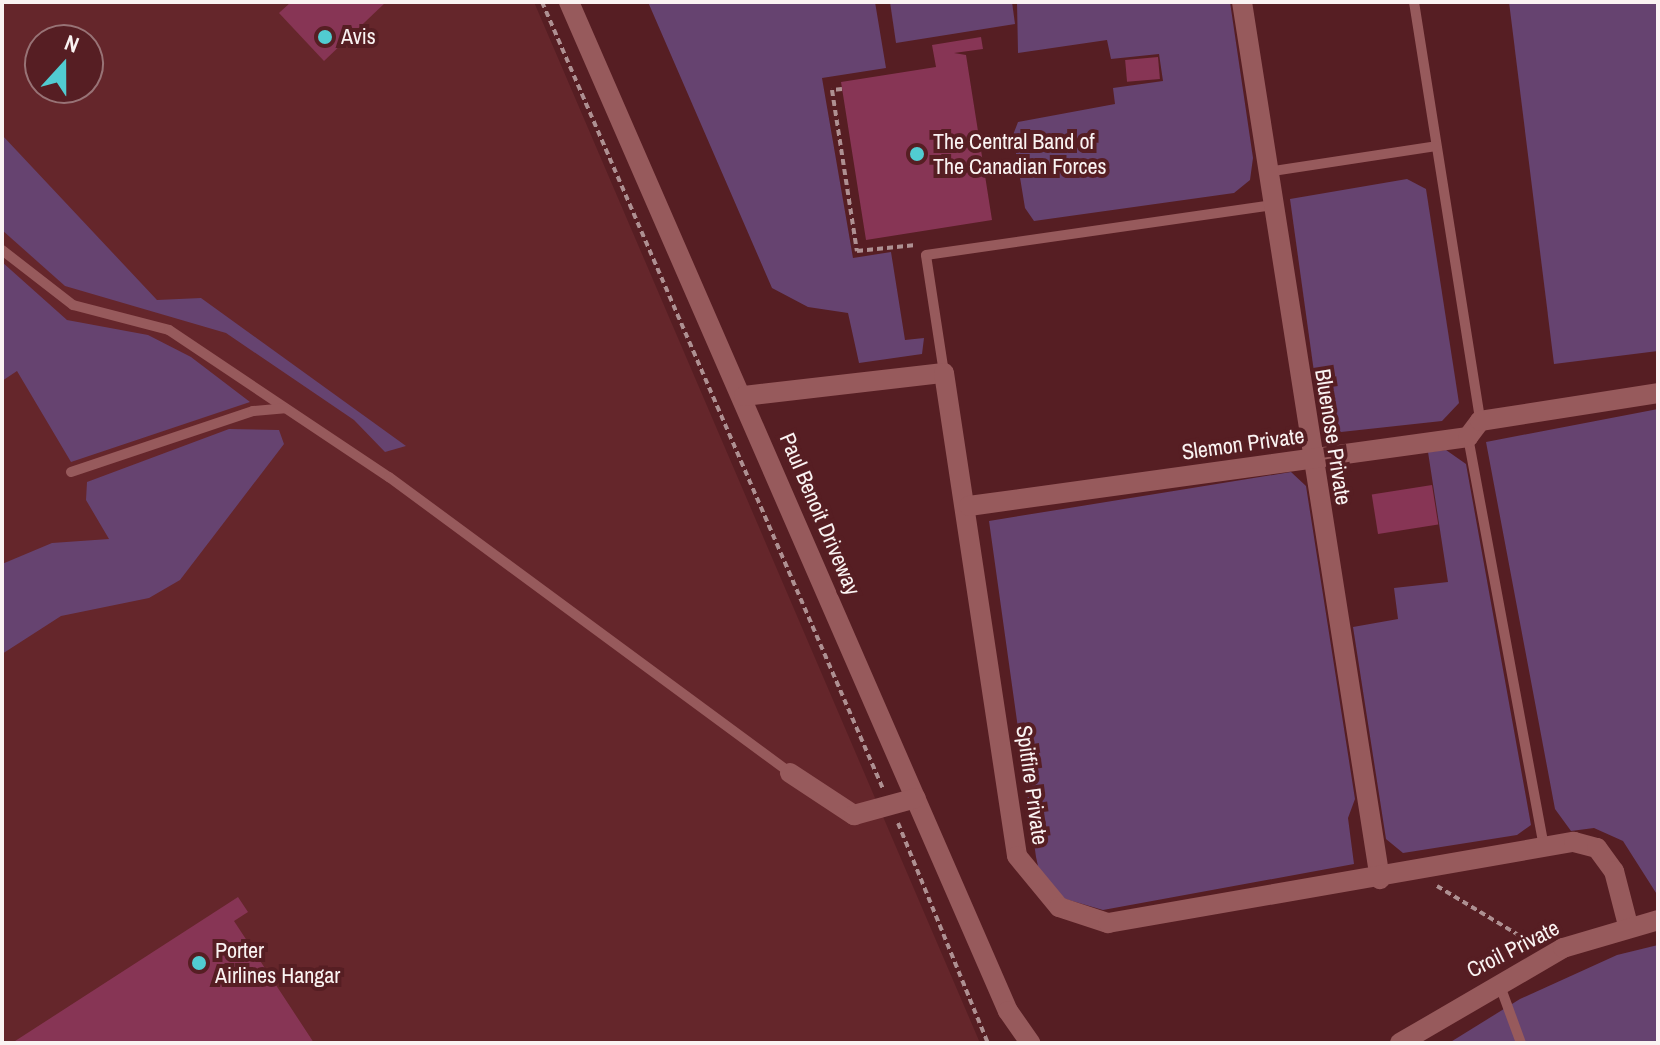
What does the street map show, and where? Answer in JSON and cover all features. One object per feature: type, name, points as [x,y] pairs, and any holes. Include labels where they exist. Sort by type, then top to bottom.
[{"type":"street","name":"Paul Benoit Driveway","points":[[569,2],[744,396],[1008,1011],[1030,1043]]},
{"type":"street","name":"Bluenose Private","points":[[1242,2],[1271,205],[1380,879]]},
{"type":"street","points":[[744,396],[944,373]]},
{"type":"street","name":"Spitfire Private","points":[[944,373],[969,506],[1017,856],[1059,907],[1108,923],[1380,879],[1574,842],[1597,848],[1614,871],[1628,925]]},
{"type":"street","name":"Slemon Private","points":[[969,506],[1312,459],[1658,393]]},
{"type":"street","points":[[790,773],[854,815],[892,808],[916,798]]},
{"type":"street","name":"Croil Private","points":[[1400,1043],[1498,981],[1551,954],[1628,925],[1658,920]]},
{"type":"lane","points":[[1414,2],[1474,429],[1544,847]]},
{"type":"lane","points":[[1267,172],[1436,146]]},
{"type":"lane","points":[[944,373],[926,255],[1271,205]]},
{"type":"lane","points":[[2,250],[73,305],[169,330],[285,408],[790,773]]},
{"type":"lane","points":[[71,472],[253,411],[285,408]]},
{"type":"lane","points":[[1498,981],[1521,1043]]},
{"type":"path","points":[[542,2],[892,808],[988,1043]]},
{"type":"path","points":[[842,89],[832,90],[857,251],[912,241],[926,255]]},
{"type":"path","points":[[1414,872],[1551,954]]},
{"type":"shaded area","points":[[2,2],[534,2],[980,1043],[2,1043]]},
{"type":"shaded area","points":[[648,2],[875,2],[886,68],[822,78],[853,258],[891,252],[905,340],[924,338],[922,354],[859,363],[848,313],[808,307],[772,288]]},
{"type":"shaded area","points":[[890,2],[1012,2],[1015,24],[896,43]]},
{"type":"shaded area","points":[[1017,2],[1230,2],[1253,158],[1250,180],[1234,193],[1034,221],[1025,208],[1013,135],[1018,122],[1115,104],[1113,88],[1163,81],[1159,54],[1111,59],[1107,40],[1018,53]]},
{"type":"shaded area","points":[[1509,2],[1658,2],[1658,351],[1554,364]]},
{"type":"shaded area","points":[[2,135],[157,300],[201,298],[406,446],[385,452],[354,420],[226,333],[65,286],[2,230]]},
{"type":"shaded area","points":[[1407,179],[1426,189],[1459,403],[1442,421],[1341,432],[1319,408],[1290,199]]},
{"type":"shaded area","points":[[2,262],[67,320],[148,335],[191,357],[250,402],[71,462],[17,371],[2,381]]},
{"type":"shaded area","points":[[1658,409],[1658,896],[1623,841],[1594,828],[1571,831],[1555,809],[1486,442]]},
{"type":"shaded area","points":[[229,429],[279,430],[284,444],[180,580],[149,598],[61,616],[2,654],[2,564],[52,543],[109,539],[86,500],[87,482]]},
{"type":"shaded area","points":[[1446,450],[1466,464],[1531,825],[1517,835],[1403,853],[1386,839],[1353,627],[1398,619],[1394,588],[1448,582],[1428,452]]},
{"type":"shaded area","points":[[1291,472],[1306,486],[1355,799],[1348,818],[1354,864],[1103,910],[1062,898],[1040,875],[1036,857],[989,521]]},
{"type":"shaded area","points":[[1658,945],[1658,1043],[1449,1043],[1520,999],[1617,955]]},
{"type":"building","name":"Avis","points":[[291,2],[386,2],[324,61],[279,13]]},
{"type":"building","name":"The Central Band of The Canadian Forces","points":[[981,37],[983,49],[954,53],[966,55],[992,220],[866,240],[841,82],[936,67],[932,45]]},
{"type":"building","points":[[1158,57],[1160,79],[1127,82],[1125,60]]},
{"type":"building","points":[[1432,485],[1438,525],[1378,534],[1372,495]]},
{"type":"building","name":"Porter Airlines Hangar","points":[[238,897],[248,912],[234,921],[314,1043],[12,1043]]},
{"type":"place","name":"Avis","points":[[325,37]]},
{"type":"place","name":"The Central Band of The Canadian Forces","points":[[917,154]]},
{"type":"place","name":"Porter Airlines Hangar","points":[[199,963]]}]
